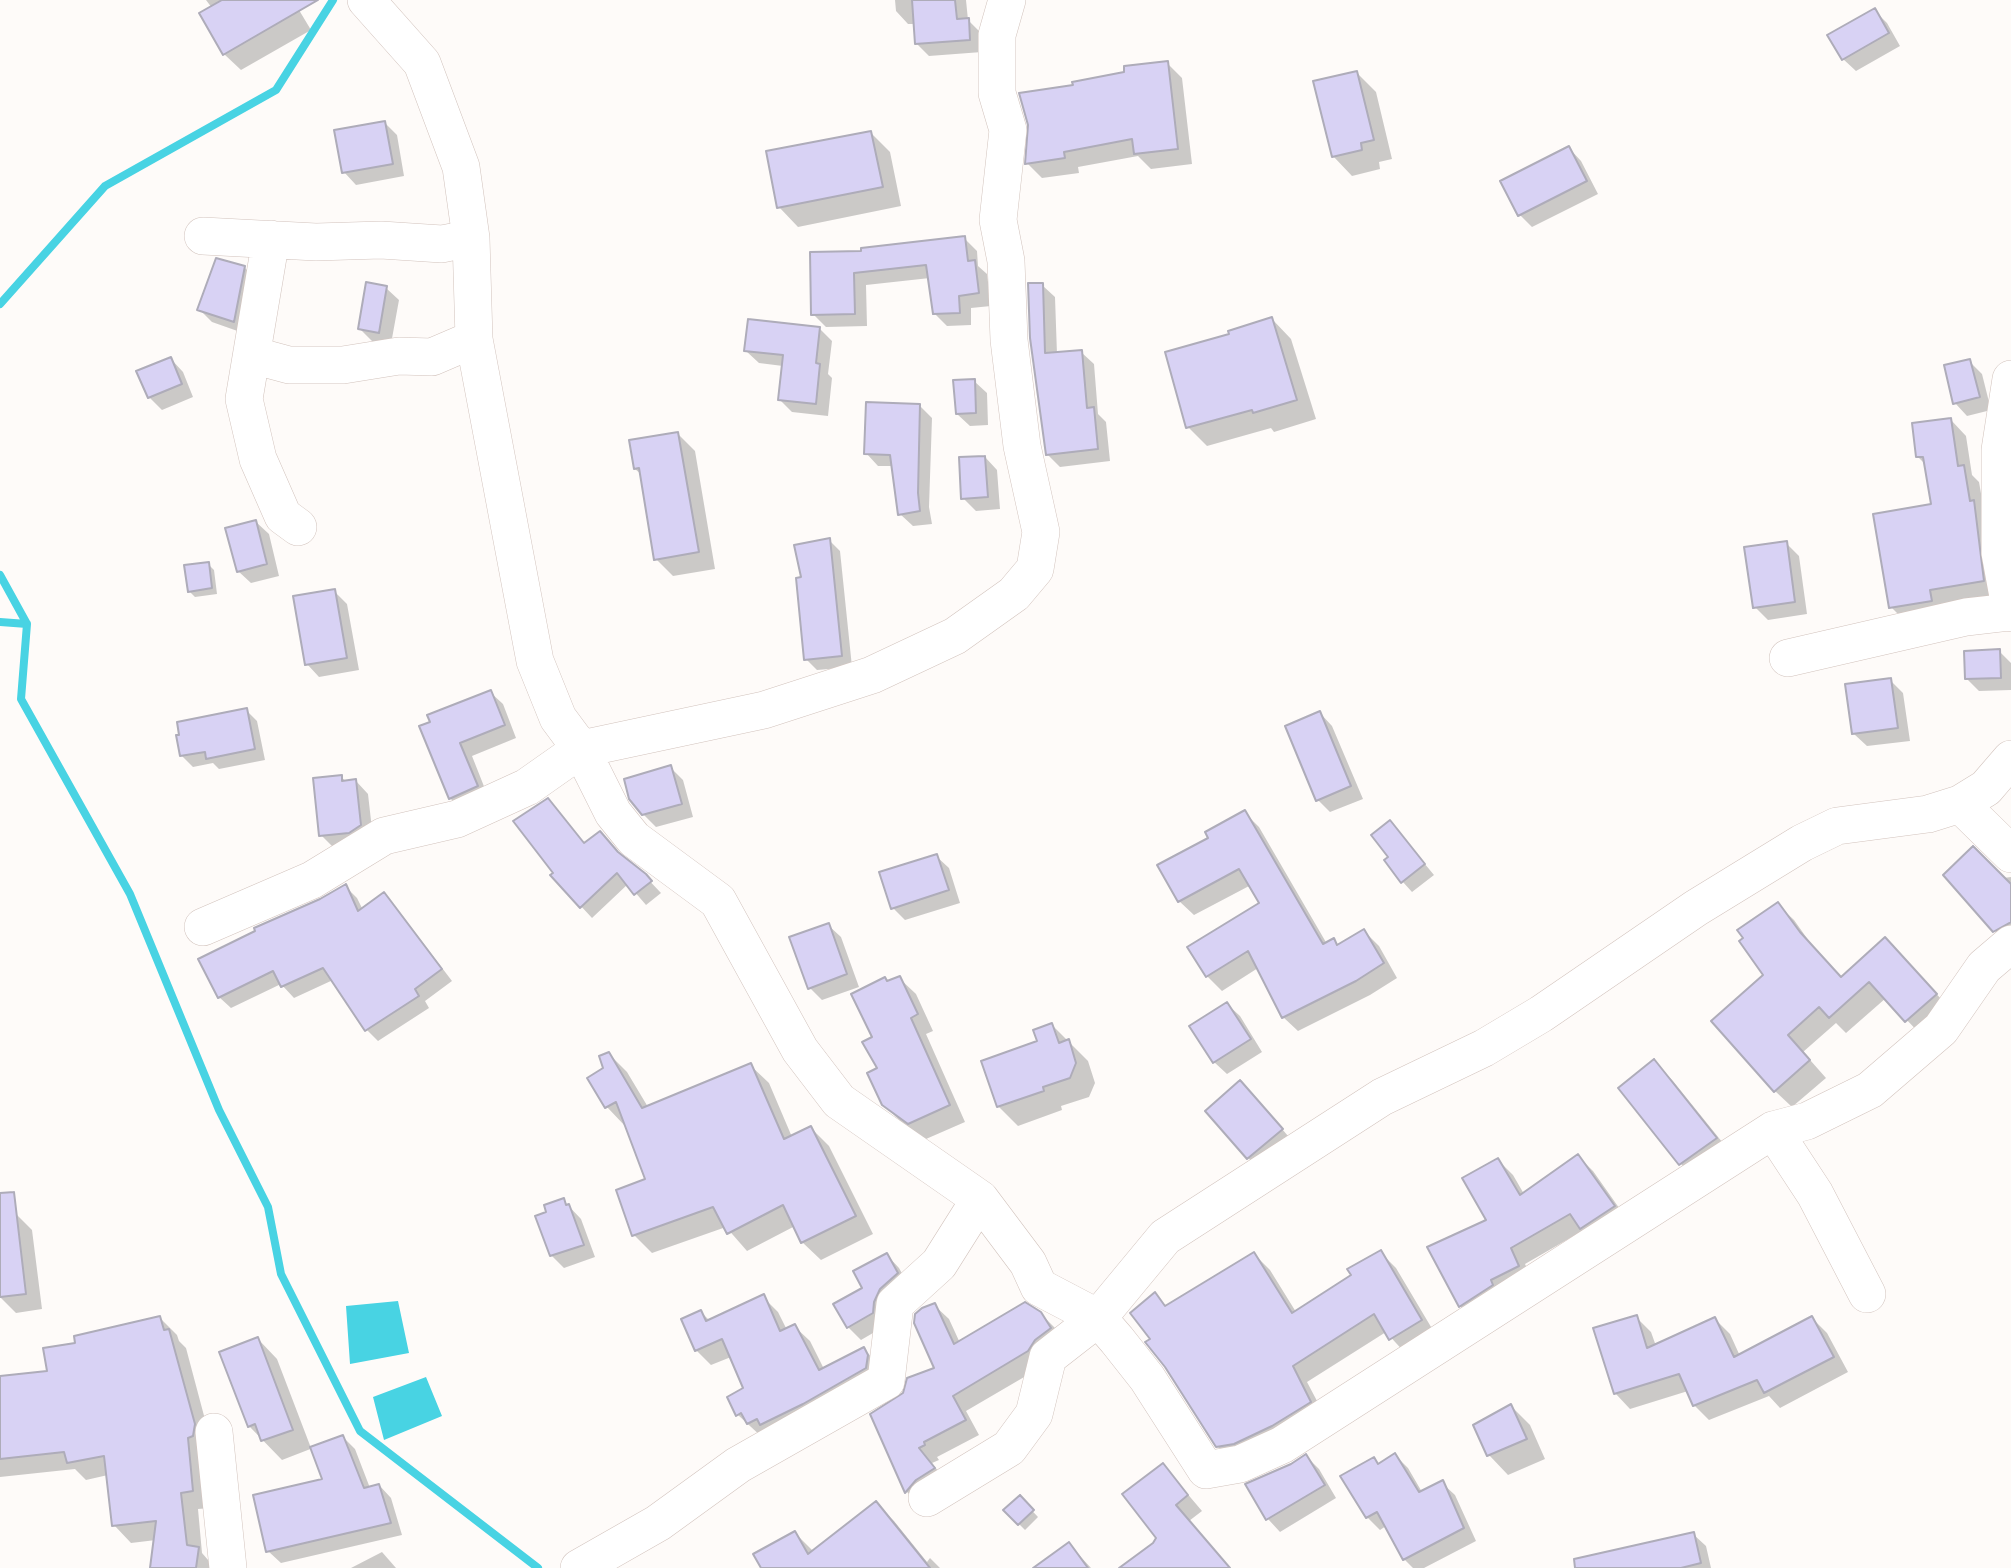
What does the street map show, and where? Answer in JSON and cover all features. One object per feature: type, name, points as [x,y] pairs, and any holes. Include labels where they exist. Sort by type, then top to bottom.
[{"type":"street","points":[[366,0],[422,63],[461,167],[471,238],[474,339],[535,661],[558,718],[581,749],[613,813],[634,839],[718,901],[800,1050],[839,1101],[980,1199],[1028,1263],[1039,1287],[1098,1318],[1147,1378],[1206,1470],[1240,1464],[1282,1445],[1773,1130],[1807,1121],[1870,1090],[1941,1030],[1984,967],[2011,944]]},
{"type":"street","points":[[203,927],[312,880],[384,836],[457,819],[527,787],[581,749],[764,710],[872,675],[955,636],[1014,594],[1035,569],[1041,532],[1022,446],[1009,340],[1006,261],[998,220],[1008,130],[997,93],[997,35],[1007,0]]},
{"type":"street","points":[[204,236],[316,242],[381,240],[442,244],[471,238]]},
{"type":"street","points":[[271,239],[244,399],[258,459],[283,516],[299,527]]},
{"type":"street","points":[[252,355],[289,365],[343,365],[399,356],[432,357],[474,339]]},
{"type":"street","points":[[1788,658],[1966,617],[2011,613],[2000,553],[2000,450],[2011,379]]},
{"type":"street","points":[[927,1498],[1009,1448],[1034,1414],[1048,1357],[1098,1318],[1165,1237],[1382,1097],[1484,1048],[1541,1014],[1696,908],[1802,843],[1837,826],[1928,814],[1960,804],[1986,788],[2011,759]]},
{"type":"street","points":[[1960,804],[2011,854]]},
{"type":"street","points":[[1773,1130],[1815,1194],[1867,1294]]},
{"type":"street","points":[[579,1568],[659,1523],[738,1465],[886,1381],[895,1304],[939,1264],[980,1199]]},
{"type":"street","points":[[214,1432],[228,1568]]},
{"type":"water","points":[[398,1301],[409,1353],[350,1364],[346,1306]]},
{"type":"water","points":[[426,1377],[442,1416],[384,1440],[373,1397]]},
{"type":"building","points":[[222,0],[318,0],[223,55],[199,13]]},
{"type":"building","points":[[912,0],[955,0],[957,19],[969,18],[970,40],[915,44]]},
{"type":"building","points":[[1875,8],[1889,33],[1842,60],[1827,35]]},
{"type":"building","points":[[1168,61],[1178,149],[1134,154],[1132,139],[1064,152],[1065,158],[1025,164],[1028,125],[1019,93],[1073,85],[1072,82],[1124,72],[1124,66]]},
{"type":"building","points":[[1357,71],[1374,140],[1361,143],[1362,150],[1332,157],[1313,81]]},
{"type":"building","points":[[385,121],[393,164],[342,173],[334,130]]},
{"type":"building","points":[[871,131],[883,187],[777,208],[766,151]]},
{"type":"building","points":[[1569,146],[1587,181],[1518,216],[1500,181]]},
{"type":"building","points":[[965,236],[968,261],[975,260],[979,293],[959,296],[960,313],[933,314],[926,265],[854,273],[855,314],[811,315],[810,252],[861,251],[861,248]]},
{"type":"building","points":[[216,258],[245,266],[234,322],[197,310]]},
{"type":"building","points":[[366,282],[387,286],[379,333],[358,329]]},
{"type":"building","points":[[1028,283],[1043,283],[1045,353],[1082,350],[1087,408],[1094,407],[1098,449],[1046,455],[1030,338]]},
{"type":"building","points":[[1272,317],[1297,400],[1186,428],[1165,352],[1229,334],[1228,331]]},
{"type":"building","points":[[748,319],[820,327],[816,363],[820,364],[816,404],[778,400],[783,355],[744,351]]},
{"type":"building","points":[[171,357],[182,384],[148,398],[136,371]]},
{"type":"building","points":[[1970,359],[1980,397],[1953,404],[1944,365]]},
{"type":"building","points":[[975,379],[976,413],[956,414],[953,380]]},
{"type":"building","points":[[866,402],[920,404],[920,511],[898,515],[890,455],[864,454]]},
{"type":"building","points":[[1951,418],[1958,466],[1964,465],[1970,501],[1974,500],[1984,581],[1930,590],[1932,601],[1889,608],[1873,514],[1931,504],[1923,457],[1916,457],[1912,423]]},
{"type":"building","points":[[678,432],[699,552],[654,560],[639,468],[634,469],[629,440]]},
{"type":"building","points":[[985,456],[988,497],[961,499],[959,457]]},
{"type":"building","points":[[256,520],[267,564],[237,572],[225,528]]},
{"type":"building","points":[[830,538],[842,656],[804,660],[796,578],[801,577],[794,545]]},
{"type":"building","points":[[1787,541],[1795,602],[1753,608],[1744,547]]},
{"type":"building","points":[[209,562],[212,588],[188,592],[184,565]]},
{"type":"building","points":[[335,589],[347,658],[305,665],[293,596]]},
{"type":"building","points":[[2000,649],[2001,678],[1965,679],[1964,651]]},
{"type":"building","points":[[1891,678],[1898,728],[1852,734],[1845,684]]},
{"type":"building","points":[[491,690],[505,725],[460,743],[478,786],[449,799],[419,726],[430,722],[427,715]]},
{"type":"building","points":[[247,708],[255,749],[206,759],[205,752],[180,756],[176,735],[179,735],[177,722]]},
{"type":"building","points":[[1320,711],[1351,786],[1316,801],[1285,726]]},
{"type":"building","points":[[671,765],[682,804],[642,815],[629,799],[624,779]]},
{"type":"building","points":[[342,775],[342,781],[356,779],[361,825],[349,833],[319,836],[313,778]]},
{"type":"building","points":[[548,798],[584,843],[600,831],[618,852],[652,881],[634,895],[617,873],[580,908],[550,875],[553,873],[513,821]]},
{"type":"building","points":[[1245,810],[1323,944],[1334,938],[1337,945],[1364,929],[1384,963],[1356,981],[1282,1018],[1248,951],[1206,977],[1187,947],[1259,903],[1239,869],[1178,902],[1157,865],[1208,838],[1205,832]]},
{"type":"building","points":[[1390,820],[1425,864],[1401,883],[1384,860],[1388,857],[1371,835]]},
{"type":"building","points":[[1973,846],[2011,884],[2011,922],[1993,932],[1943,875]]},
{"type":"building","points":[[937,854],[949,890],[891,909],[879,872]]},
{"type":"building","points":[[346,884],[358,911],[384,892],[442,969],[415,989],[419,996],[365,1031],[323,968],[281,987],[273,971],[218,998],[198,959],[255,931],[254,928],[320,899]]},
{"type":"building","points":[[1778,902],[1800,932],[1841,977],[1885,937],[1937,994],[1905,1022],[1869,982],[1829,1018],[1819,1007],[1788,1035],[1810,1060],[1774,1092],[1711,1021],[1763,975],[1739,941],[1743,938],[1737,930]]},
{"type":"building","points":[[829,923],[847,974],[808,989],[789,937]]},
{"type":"building","points":[[900,976],[918,1014],[911,1018],[950,1105],[908,1124],[882,1105],[867,1073],[877,1068],[862,1042],[872,1037],[851,994],[885,977],[887,981]]},
{"type":"building","points":[[1227,1002],[1251,1039],[1213,1063],[1189,1026]]},
{"type":"building","points":[[1052,1023],[1059,1043],[1069,1039],[1076,1063],[1070,1078],[1043,1087],[1044,1091],[997,1107],[981,1061],[1037,1041],[1033,1030]]},
{"type":"building","points":[[609,1052],[642,1108],[751,1063],[784,1139],[811,1126],[856,1216],[801,1243],[783,1205],[727,1234],[713,1207],[632,1236],[616,1190],[645,1179],[616,1102],[605,1108],[587,1078],[603,1068],[599,1056]]},
{"type":"building","points":[[1654,1059],[1717,1138],[1679,1165],[1618,1088]]},
{"type":"building","points":[[1240,1080],[1283,1129],[1247,1159],[1205,1111]]},
{"type":"building","points":[[1578,1154],[1615,1206],[1580,1229],[1570,1214],[1511,1248],[1519,1266],[1491,1280],[1493,1285],[1459,1307],[1427,1247],[1486,1220],[1462,1178],[1498,1158],[1520,1195]]},
{"type":"building","points":[[14,1192],[26,1294],[0,1297],[0,1193]]},
{"type":"building","points":[[564,1198],[566,1205],[569,1204],[584,1245],[550,1256],[535,1216],[546,1212],[544,1205]]},
{"type":"building","points":[[1381,1250],[1422,1320],[1389,1340],[1374,1314],[1293,1366],[1311,1402],[1272,1426],[1234,1444],[1216,1447],[1165,1367],[1145,1342],[1150,1339],[1130,1313],[1155,1292],[1165,1306],[1254,1252],[1292,1313],[1351,1275],[1347,1269]]},
{"type":"building","points":[[887,1253],[898,1273],[880,1289],[874,1302],[873,1313],[847,1328],[833,1304],[862,1288],[853,1271]]},
{"type":"building","points":[[764,1294],[780,1331],[795,1324],[819,1370],[864,1347],[868,1355],[866,1368],[803,1404],[760,1425],[757,1419],[747,1424],[741,1413],[736,1416],[727,1397],[743,1388],[722,1339],[695,1351],[681,1319],[701,1310],[706,1321]]},
{"type":"building","points":[[1025,1302],[1041,1312],[1051,1328],[1035,1340],[1028,1351],[953,1396],[966,1420],[924,1442],[925,1445],[919,1448],[935,1468],[916,1480],[905,1493],[870,1414],[903,1393],[907,1378],[934,1368],[914,1323],[915,1314],[935,1303],[954,1344]]},
{"type":"building","points":[[1637,1315],[1647,1348],[1715,1317],[1734,1357],[1812,1316],[1834,1357],[1764,1393],[1757,1380],[1693,1406],[1679,1374],[1614,1394],[1593,1328]]},
{"type":"building","points":[[160,1316],[164,1330],[169,1329],[195,1424],[193,1436],[188,1438],[193,1491],[181,1493],[187,1545],[199,1547],[196,1568],[150,1568],[156,1521],[112,1526],[104,1456],[67,1463],[64,1452],[0,1459],[0,1376],[47,1371],[43,1348],[75,1343],[74,1336]]},
{"type":"building","points":[[258,1337],[293,1430],[261,1441],[255,1424],[248,1427],[219,1352]]},
{"type":"building","points":[[1511,1404],[1527,1439],[1487,1456],[1473,1425]]},
{"type":"building","points":[[343,1435],[364,1488],[379,1484],[391,1523],[266,1552],[253,1495],[322,1479],[310,1447]]},
{"type":"building","points":[[1395,1453],[1419,1492],[1443,1480],[1464,1528],[1403,1560],[1377,1512],[1366,1518],[1340,1476],[1374,1457],[1378,1464]]},
{"type":"building","points":[[1306,1454],[1325,1485],[1266,1520],[1245,1484],[1291,1464]]},
{"type":"building","points":[[1163,1463],[1188,1495],[1176,1505],[1230,1568],[1119,1568],[1156,1538],[1122,1494]]},
{"type":"building","points":[[1020,1495],[1034,1510],[1018,1525],[1003,1510]]},
{"type":"building","points":[[876,1501],[930,1568],[761,1568],[753,1554],[795,1531],[808,1554]]},
{"type":"building","points":[[1694,1532],[1701,1563],[1681,1568],[1575,1568],[1574,1559]]},
{"type":"building","points":[[1069,1542],[1088,1568],[1033,1568]]},
{"type":"waterway","points":[[0,304],[105,186],[276,90],[333,0]]},
{"type":"waterway","points":[[0,575],[27,624],[21,699],[130,894],[219,1110],[268,1207],[281,1274],[360,1431],[538,1568]]},
{"type":"waterway","points":[[0,622],[27,624]]}]
